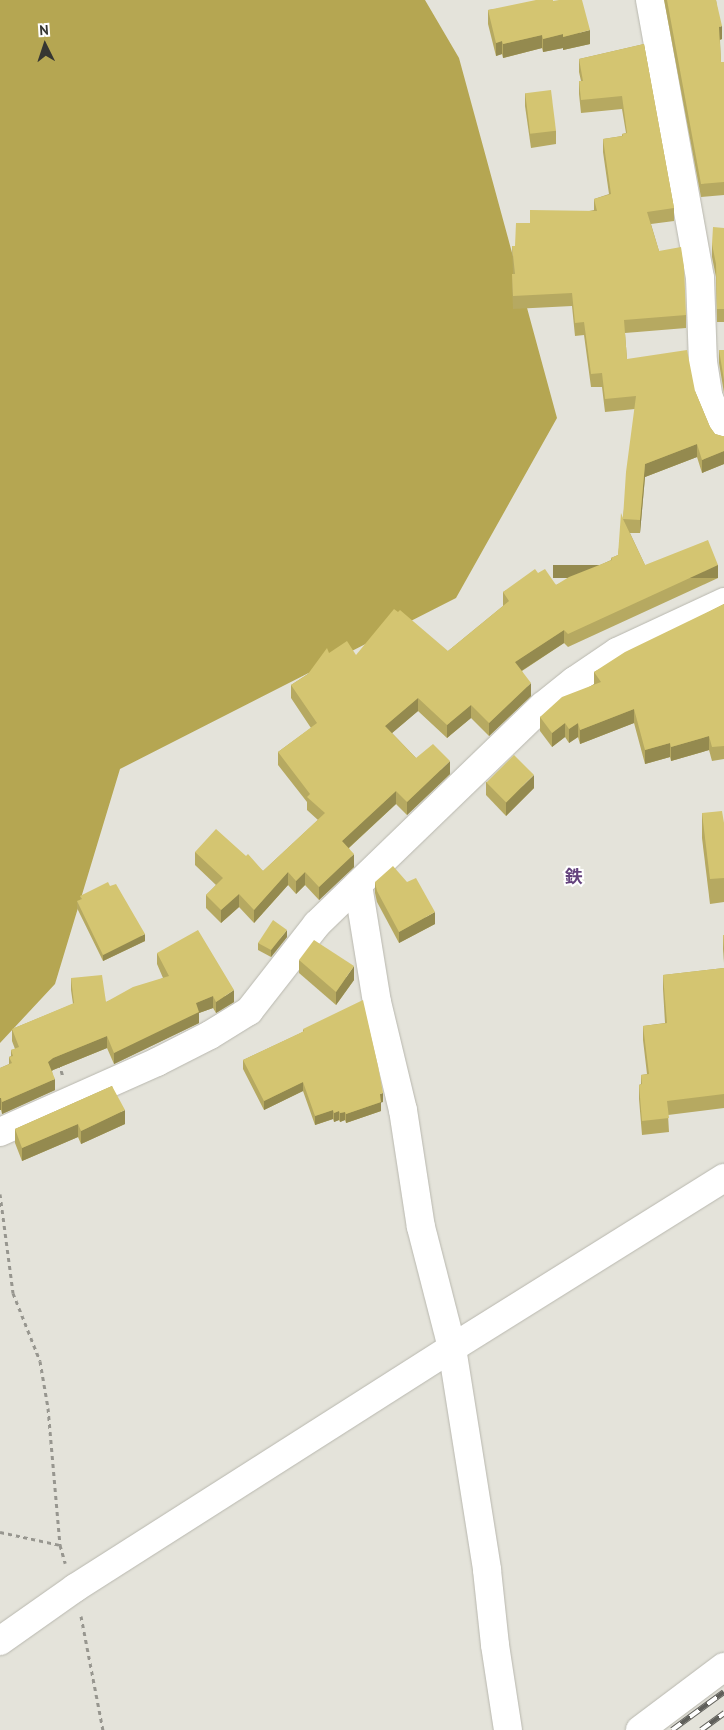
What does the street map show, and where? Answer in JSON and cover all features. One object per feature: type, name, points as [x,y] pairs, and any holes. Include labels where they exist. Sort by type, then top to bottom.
[{"type":"street","points":[[650,0],[700,278],[703,362],[709,398],[724,434]]},
{"type":"street","points":[[0,1132],[157,1062],[210,1035],[249,1011],[317,924],[543,706],[574,681],[617,652],[724,602]]},
{"type":"street","points":[[358,885],[377,1002],[403,1110],[421,1227],[452,1348],[487,1570],[494,1645],[508,1730]]},
{"type":"street","points":[[0,1641],[75,1588],[452,1348],[724,1178]]},
{"type":"street","points":[[640,1730],[724,1667]]},
{"type":"path","points":[[58,1061],[68,1102]]},
{"type":"path","points":[[0,1194],[13,1293],[40,1361],[48,1408],[60,1546],[75,1588],[104,1730]]},
{"type":"path","points":[[0,1532],[60,1546]]},
{"type":"shaded area","points":[[0,0],[425,0],[459,58],[557,418],[456,598],[120,769],[55,984],[0,1043]]},
{"type":"building","points":[[536,0],[582,0],[590,30],[563,37],[563,34],[543,39],[542,35],[503,44],[502,41],[496,43],[488,10]]},
{"type":"building","points":[[667,0],[716,0],[722,26],[719,27],[721,62],[724,62],[724,182],[701,184]]},
{"type":"building","points":[[644,44],[674,208],[647,212],[659,251],[681,247],[684,267],[686,315],[624,320],[627,359],[687,350],[695,391],[710,427],[715,434],[724,436],[724,451],[702,460],[697,444],[645,464],[640,520],[623,519],[645,565],[708,540],[718,565],[568,634],[564,630],[515,662],[531,683],[489,723],[471,705],[447,725],[418,698],[385,726],[416,758],[433,744],[450,761],[407,802],[396,791],[342,841],[354,854],[319,887],[305,872],[296,881],[288,872],[254,910],[239,894],[221,910],[206,895],[223,878],[195,852],[216,829],[246,856],[248,854],[263,871],[325,813],[307,797],[310,794],[278,752],[317,723],[291,685],[308,674],[327,648],[329,653],[347,641],[356,655],[394,609],[398,612],[400,610],[448,651],[509,601],[503,592],[535,569],[538,573],[545,569],[556,585],[569,577],[612,560],[611,558],[618,555],[621,513],[623,518],[626,472],[636,396],[605,399],[602,373],[591,374],[584,322],[575,323],[572,293],[513,296],[512,274],[515,274],[512,246],[515,246],[516,223],[530,223],[530,210],[597,211],[594,199],[611,194],[603,139],[623,136],[622,134],[627,133],[622,96],[581,100],[579,81],[583,81],[579,59]]},
{"type":"building","points":[[551,90],[556,131],[530,134],[525,93]]},
{"type":"building","points":[[713,227],[724,228],[724,309],[717,309],[716,264],[712,244]]},
{"type":"building","points":[[719,350],[724,350],[724,380]]},
{"type":"building","points":[[724,604],[724,746],[712,747],[709,736],[671,747],[670,743],[645,750],[634,709],[580,730],[578,723],[569,729],[565,723],[552,733],[540,717],[562,697],[601,682],[594,672],[625,652]]},
{"type":"building","points":[[514,755],[534,775],[506,802],[486,783]]},
{"type":"building","points":[[722,811],[724,823],[724,878],[710,879],[702,813]]},
{"type":"building","points":[[393,866],[407,882],[416,878],[435,912],[399,932],[377,891],[375,882]]},
{"type":"building","points":[[108,882],[110,886],[116,884],[145,934],[103,955],[77,901],[82,899],[80,896]]},
{"type":"building","points":[[273,920],[287,930],[271,950],[258,943]]},
{"type":"building","points":[[198,930],[234,990],[216,1002],[213,996],[196,1003],[199,1012],[114,1053],[107,1036],[53,1058],[48,1062],[55,1079],[2,1102],[0,1098],[0,1068],[12,1063],[9,1057],[13,1056],[11,1050],[19,1047],[12,1029],[74,1003],[71,978],[102,975],[106,1002],[133,987],[169,976],[157,953]]},
{"type":"building","points":[[314,940],[354,966],[336,992],[299,960]]},
{"type":"building","points":[[724,968],[724,1094],[667,1101],[669,1118],[642,1121],[639,1085],[642,1084],[641,1075],[649,1074],[643,1026],[667,1023],[663,975]]},
{"type":"building","points":[[363,1000],[383,1093],[380,1094],[381,1102],[346,1114],[339,1111],[334,1113],[333,1110],[315,1116],[303,1082],[264,1101],[243,1060]]},
{"type":"building","points":[[112,1086],[125,1110],[81,1131],[78,1124],[22,1148],[15,1129]]},
{"type":"railway","points":[[672,1730],[724,1692]]},
{"type":"railway","points":[[701,1730],[724,1713]]},
{"type":"district","name":"鉄","points":[[574,877]]}]
